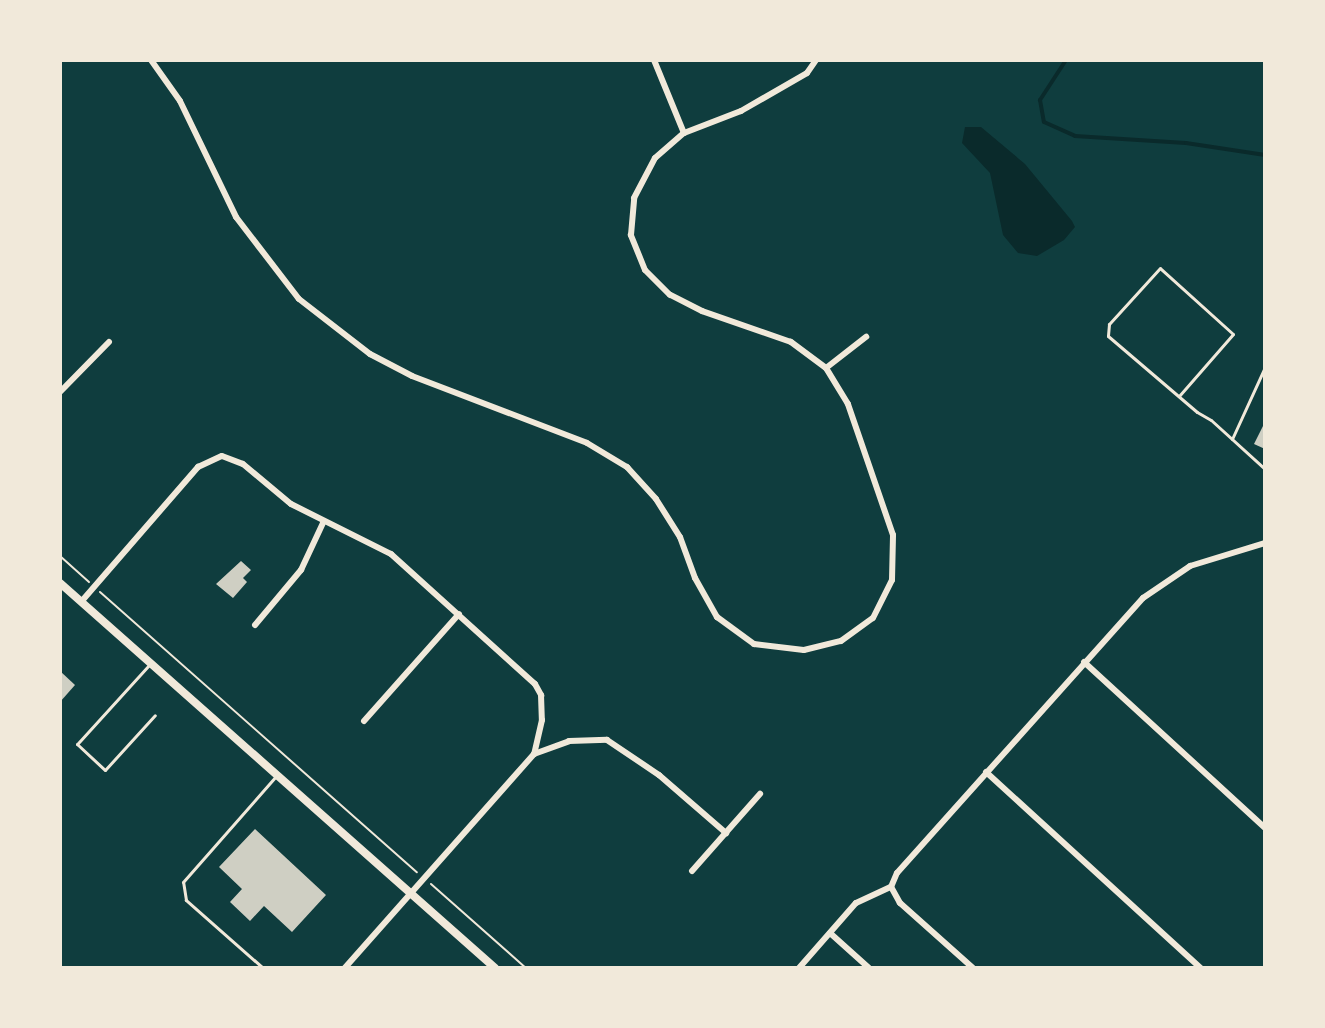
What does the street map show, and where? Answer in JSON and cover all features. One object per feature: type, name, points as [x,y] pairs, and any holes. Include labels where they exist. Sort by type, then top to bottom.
[{"type":"street","points":[[152,60],[180,100],[236,217],[298,299],[370,354],[412,376],[587,443],[627,467],[656,499],[680,537],[695,578],[717,616],[754,644],[804,650],[841,641],[873,618],[892,580],[893,535],[879,488],[848,404],[826,368],[791,342],[702,311],[670,295],[645,270],[631,235],[634,198],[655,158],[684,133],[741,111],[807,73],[816,60]]},
{"type":"street","points":[[654,60],[684,133]]},
{"type":"street","points":[[826,368],[866,337]]},
{"type":"street","points":[[60,392],[109,342]]},
{"type":"street","points":[[81,602],[198,467],[213,457],[232,458],[243,464],[281,498],[391,554],[536,684],[541,695],[542,720],[534,754],[345,968]]},
{"type":"street","points":[[255,625],[301,570],[324,521]]},
{"type":"street","points":[[798,968],[856,903],[891,887],[897,873],[986,772],[1084,662],[1163,581],[1222,553],[1265,543]]},
{"type":"street","points":[[60,583],[495,968]]},
{"type":"street","points":[[364,721],[459,614]]},
{"type":"street","points":[[1084,662],[1265,828]]},
{"type":"street","points":[[534,754],[569,741],[607,740],[659,775],[726,832]]},
{"type":"street","points":[[986,772],[1201,968]]},
{"type":"street","points":[[692,871],[760,794]]},
{"type":"street","points":[[891,887],[900,903],[973,968]]},
{"type":"street","points":[[830,933],[870,968]]},
{"type":"lane","points":[[1179,396],[1233,334],[1160,268],[1109,324],[1108,336],[1265,469]]},
{"type":"lane","points":[[1232,439],[1264,369]]},
{"type":"lane","points":[[150,663],[77,744],[105,770],[155,715]]},
{"type":"lane","points":[[263,968],[186,900],[183,882],[277,775]]},
{"type":"path","points":[[60,556],[526,968]]},
{"type":"water","points":[[965,127],[981,127],[1025,164],[1072,221],[1075,227],[1064,240],[1037,256],[1018,253],[1003,235],[990,173],[962,143]]},
{"type":"building","points":[[1265,422],[1265,449],[1254,444]]},
{"type":"building","points":[[241,561],[251,570],[243,578],[247,582],[233,598],[216,584]]},
{"type":"building","points":[[60,671],[75,685],[60,702]]},
{"type":"building","points":[[255,829],[326,895],[292,932],[264,906],[250,921],[230,902],[242,889],[219,867]]},
{"type":"waterway","points":[[1066,60],[1040,100],[1044,122],[1075,136],[1186,143],[1265,155]]}]
